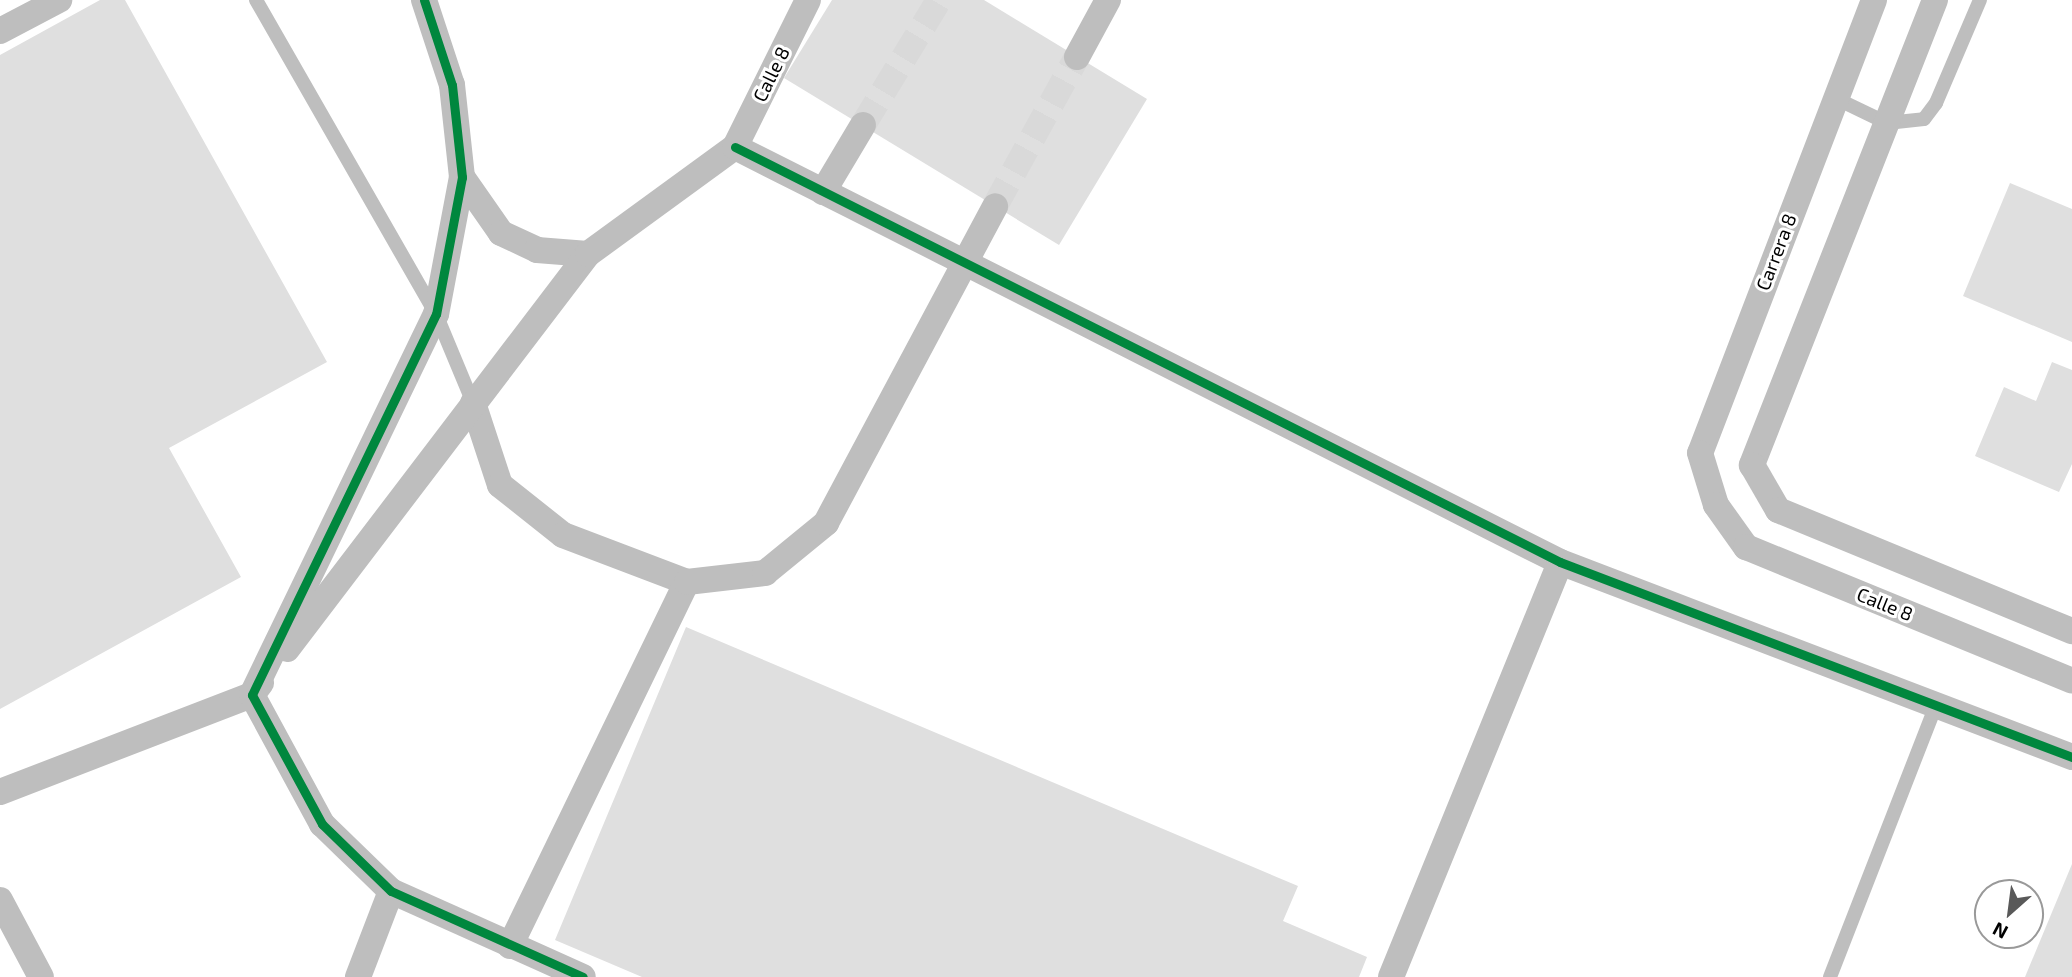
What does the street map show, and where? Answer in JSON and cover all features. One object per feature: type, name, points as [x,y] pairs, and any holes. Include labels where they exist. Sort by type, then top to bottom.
[{"type":"street","points":[[252,695],[436,314],[462,177],[452,85],[424,0]]},
{"type":"street","name":"Calle 8","points":[[735,148],[808,0]]},
{"type":"street","name":"Carrera 8","points":[[1716,505],[1700,453],[1874,0]]},
{"type":"street","points":[[1935,0],[1752,465],[1778,510],[2072,631]]},
{"type":"street","points":[[1077,57],[1103,2]]},
{"type":"street","points":[[0,31],[45,3]]},
{"type":"street","points":[[823,192],[863,125]]},
{"type":"street","points":[[0,792],[252,695],[588,254],[735,148],[1560,562],[1937,703],[2072,757]]},
{"type":"street","points":[[462,177],[501,233],[537,250],[588,254]]},
{"type":"street","points":[[473,403],[500,485],[563,535],[687,582],[765,573],[826,523],[995,206]]},
{"type":"street","name":"Calle 8","points":[[1716,505],[1746,547],[2072,679]]},
{"type":"street","points":[[1391,977],[1560,562]]},
{"type":"street","points":[[510,946],[687,582]]},
{"type":"street","points":[[252,695],[322,824],[391,891],[583,977]]},
{"type":"street","points":[[358,977],[391,891]]},
{"type":"street","points":[[0,900],[41,977]]},
{"type":"lane","points":[[256,0],[436,314],[473,403]]},
{"type":"lane","points":[[1835,97],[1887,122],[1924,119],[1936,103],[1980,0]]},
{"type":"lane","points":[[1830,977],[1937,703]]},
{"type":"building","points":[[100,0],[125,0],[327,362],[169,448],[241,577],[0,709],[0,55]]},
{"type":"building","points":[[832,0],[984,0],[1147,99],[1059,245],[784,78]]},
{"type":"building","points":[[2010,183],[2072,209],[2072,342],[1963,296]]},
{"type":"building","points":[[2052,362],[2072,370],[2072,464],[2059,492],[1975,456],[2004,387],[2036,401]]},
{"type":"building","points":[[686,627],[1298,886],[1283,921],[1367,957],[1359,977],[642,977],[555,940]]},
{"type":"building","points":[[2072,864],[2072,977],[2025,977],[2037,949],[2044,949],[2044,931]]},
{"type":"tunnel","points":[[863,125],[939,0]]},
{"type":"tunnel","points":[[995,206],[1077,57]]},
{"type":"cycle path","points":[[424,0],[452,85],[462,177],[436,314],[252,695],[322,824],[391,891],[583,977]]},
{"type":"cycle path","points":[[735,147],[1560,562],[2072,757]]}]
